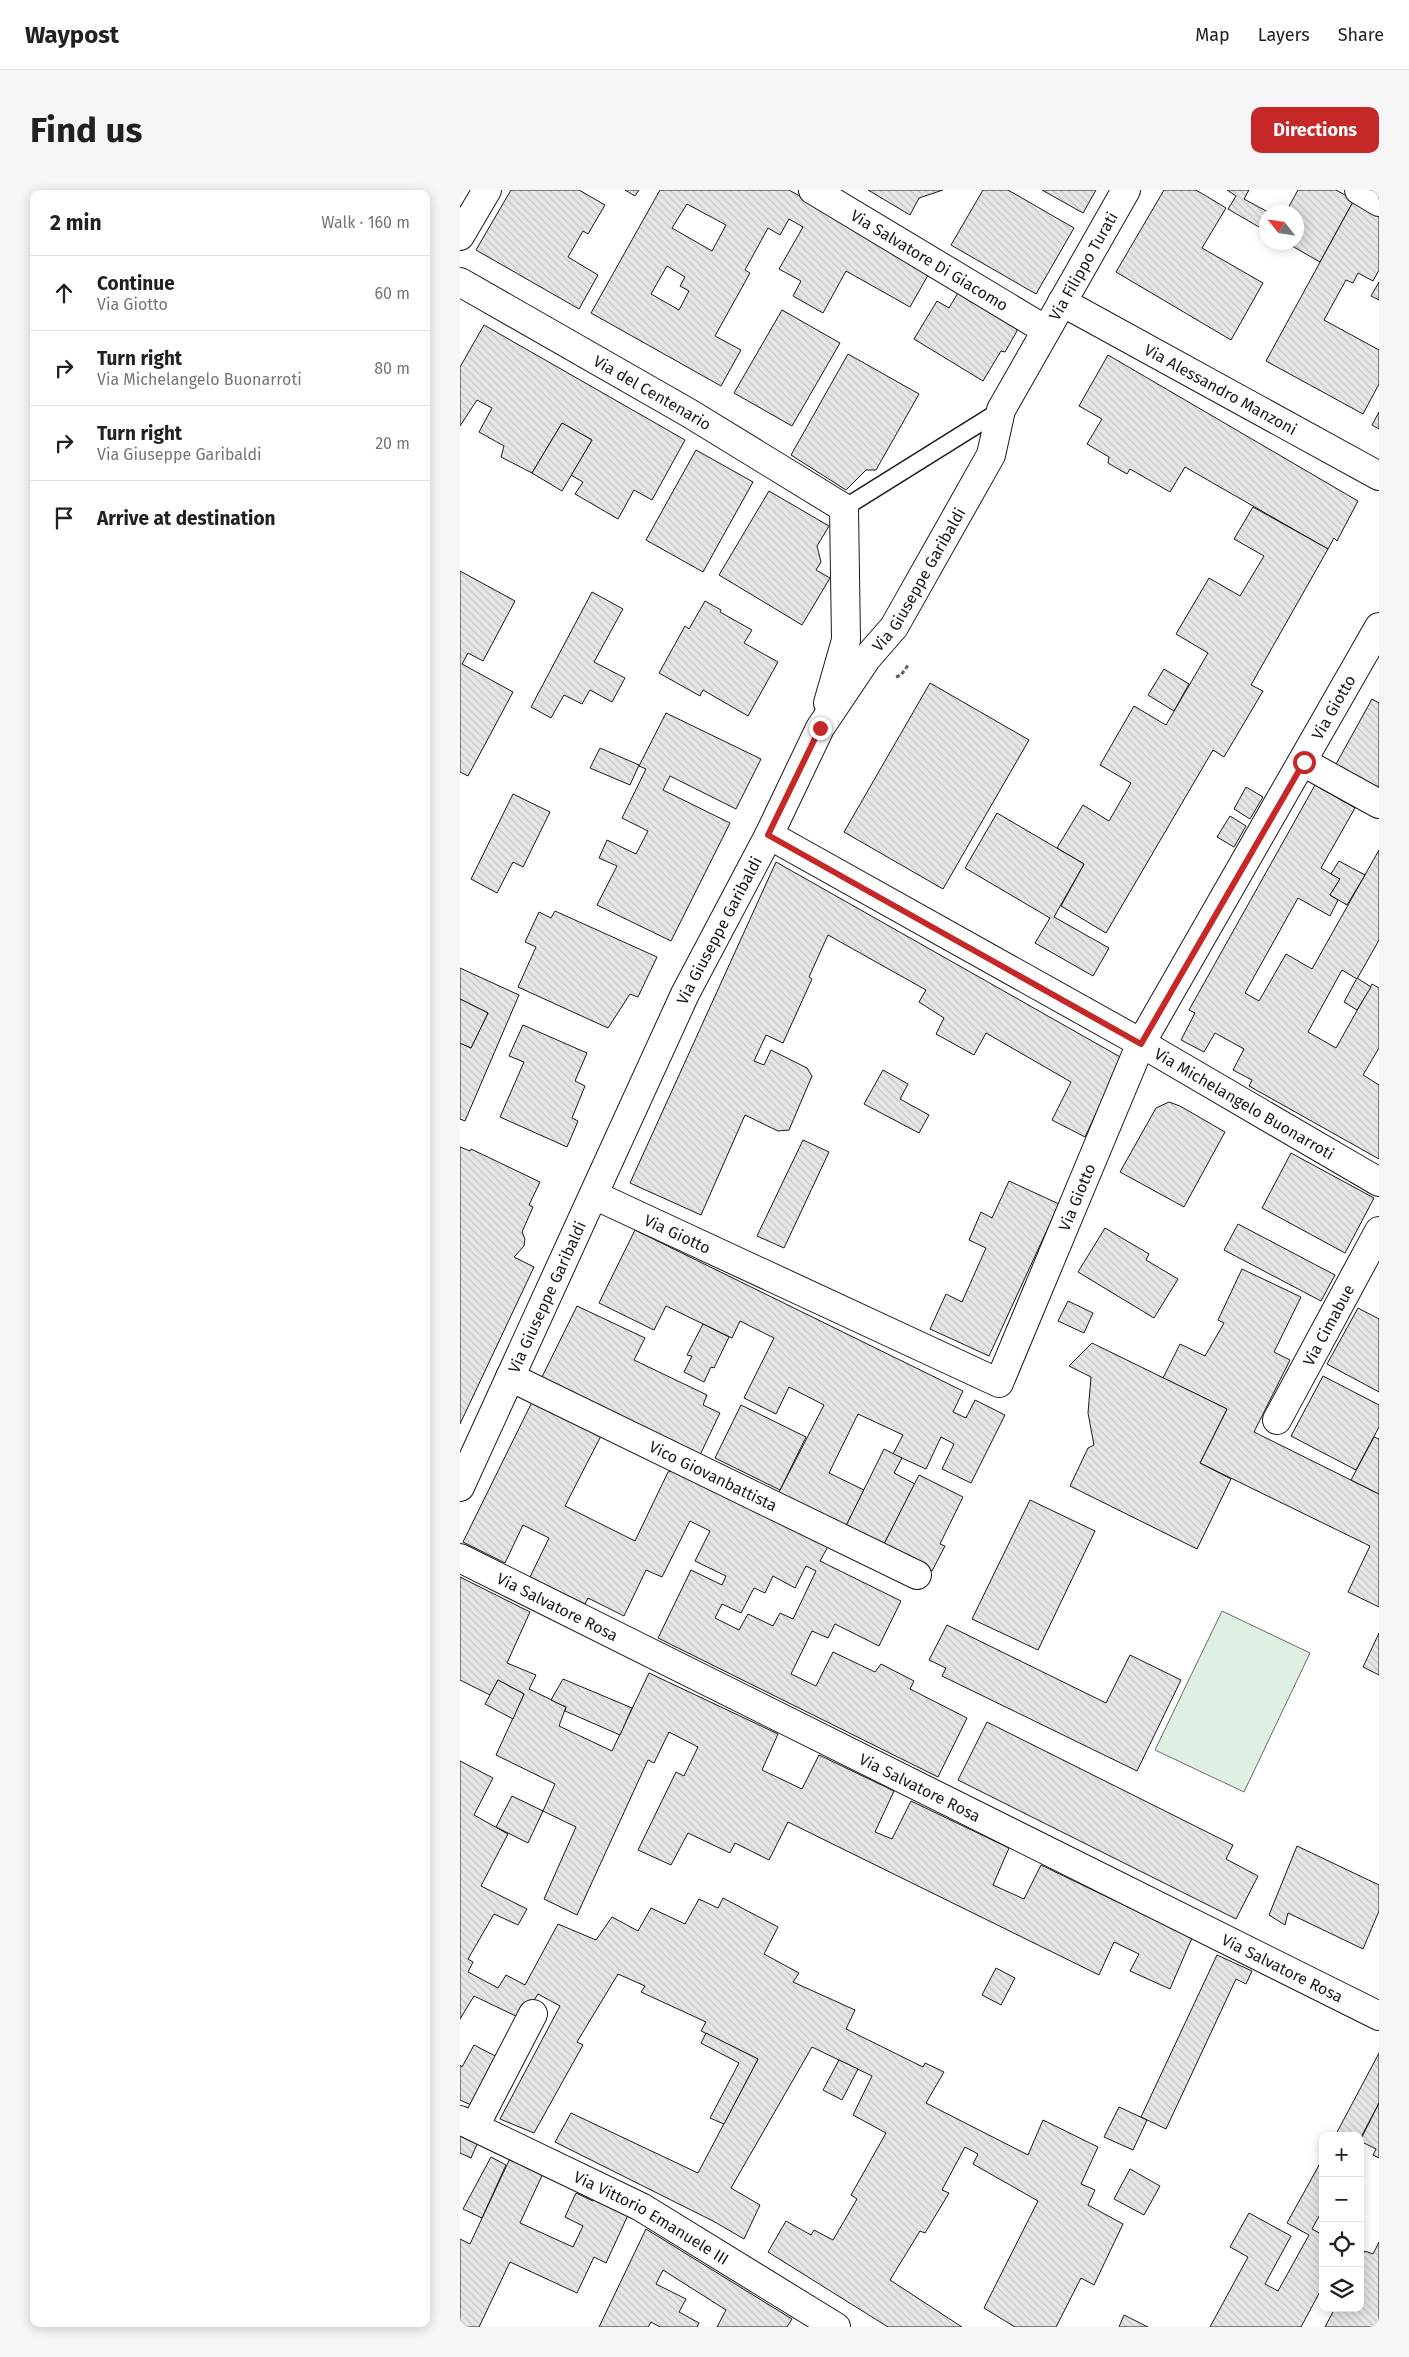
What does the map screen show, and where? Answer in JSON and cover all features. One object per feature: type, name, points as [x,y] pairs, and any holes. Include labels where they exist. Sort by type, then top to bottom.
[{"type":"street","points":[[460,236],[486,190]]},
{"type":"street","name":"Via Salvatore Di Giacomo","points":[[813,190],[1043,336]]},
{"type":"street","name":"Via Filippo Turati","points":[[1043,336],[1126,190]]},
{"type":"street","points":[[1359,190],[1379,202]]},
{"type":"street","name":"Via del Centenario","points":[[460,282],[689,413],[844,508]]},
{"type":"street","name":"Via Alessandro Manzoni","points":[[1062,302],[1379,476]]},
{"type":"street","name":"Via Giuseppe Garibaldi","points":[[460,1486],[685,994],[768,835],[820,728],[867,658],[894,627],[991,455],[1001,410],[1043,336]]},
{"type":"street","points":[[820,728],[846,640],[844,508]]},
{"type":"street","name":"Via Giotto","points":[[594,1196],[999,1383],[1141,1044],[1304,762],[1379,627]]},
{"type":"street","points":[[1304,762],[1379,804]]},
{"type":"street","name":"Via Michelangelo Buonarroti","points":[[768,835],[1141,1044],[1379,1182]]},
{"type":"street","name":"Via Cimabue","points":[[1277,1420],[1379,1231]]},
{"type":"street","name":"Vico Giovanbattista","points":[[510,1378],[917,1575]]},
{"type":"street","name":"Via Salvatore Rosa","points":[[460,1558],[1379,2016]]},
{"type":"street","points":[[467,2123],[533,2014]]},
{"type":"street","name":"Via Vittorio Emanuele III","points":[[467,2123],[641,2208],[836,2327]]},
{"type":"lane","points":[[844,508],[1001,410]]},
{"type":"green space","points":[[1222,1611],[1310,1653],[1244,1792],[1155,1750]]},
{"type":"building","points":[[511,190],[579,190],[605,205],[588,234],[583,231],[568,257],[598,275],[579,309],[476,250]]},
{"type":"building","points":[[625,190],[639,190],[635,196]]},
{"type":"building","points":[[660,190],[789,190],[931,270],[910,307],[846,271],[823,313],[793,296],[801,281],[779,269],[803,227],[789,219],[780,235],[768,228],[745,270],[750,273],[715,336],[741,350],[721,386],[591,313]],"holes":[[[687,204],[726,225],[712,251],[672,228]],[[667,266],[685,277],[680,286],[689,291],[679,310],[651,294]]]},
{"type":"building","points":[[868,190],[943,190],[919,198],[910,215]]},
{"type":"building","points":[[983,190],[1008,190],[1074,228],[1036,294],[951,245]]},
{"type":"building","points":[[1042,190],[1096,190],[1083,213]]},
{"type":"building","points":[[1164,190],[1196,190],[1226,208],[1202,248],[1263,283],[1231,340],[1116,272]]},
{"type":"building","points":[[1227,190],[1249,190],[1244,199],[1259,207],[1259,227],[1228,209],[1236,196]]},
{"type":"building","points":[[1298,190],[1336,190],[1354,200],[1320,262],[1299,250],[1304,250],[1304,205],[1290,205]]},
{"type":"building","points":[[1354,200],[1379,213],[1379,270],[1373,281],[1358,273],[1353,283],[1346,280],[1324,320],[1379,350],[1379,384],[1363,414],[1266,361]]},
{"type":"building","points":[[1379,282],[1379,300],[1371,296]]},
{"type":"building","points":[[962,286],[1014,321],[1017,331],[1005,352],[1001,351],[983,381],[914,339],[937,301],[949,308]]},
{"type":"building","points":[[782,310],[840,343],[792,426],[734,393]]},
{"type":"building","points":[[484,325],[685,440],[652,500],[634,490],[618,519],[575,494],[583,482],[571,475],[592,440],[562,423],[532,473],[501,457],[504,446],[479,432],[492,408],[477,400],[460,426],[460,367]]},
{"type":"building","points":[[848,354],[919,394],[876,470],[866,470],[846,490],[791,455]]},
{"type":"building","points":[[1108,355],[1358,501],[1337,541],[1334,538],[1328,549],[1185,467],[1170,492],[1130,469],[1127,474],[1108,463],[1109,457],[1087,444],[1102,419],[1079,406]]},
{"type":"building","points":[[1379,412],[1379,429],[1372,425]]},
{"type":"building","points":[[562,423],[592,440],[562,491],[532,473]]},
{"type":"building","points":[[696,450],[753,482],[703,572],[646,540]]},
{"type":"building","points":[[769,491],[829,526],[817,546],[821,562],[816,570],[830,578],[802,625],[719,575]]},
{"type":"building","points":[[1253,507],[1328,549],[1251,685],[1263,691],[1224,757],[1213,750],[1106,933],[1061,906],[1084,864],[1057,848],[1083,805],[1109,821],[1131,783],[1100,765],[1134,706],[1166,725],[1208,653],[1176,634],[1209,578],[1240,596],[1264,556],[1234,539]]},
{"type":"building","points":[[460,571],[515,601],[483,661],[468,653],[462,664],[513,692],[468,776],[460,772]]},
{"type":"building","points":[[592,592],[623,609],[594,662],[625,678],[612,702],[590,690],[582,704],[564,695],[551,718],[531,707]]},
{"type":"building","points":[[705,601],[752,630],[744,643],[778,662],[748,716],[703,690],[700,696],[659,673],[685,626],[689,629]]},
{"type":"building","points":[[1164,669],[1189,684],[1174,711],[1148,695]]},
{"type":"building","points":[[930,683],[1029,740],[943,889],[844,832]]},
{"type":"building","points":[[1372,699],[1379,703],[1379,791],[1335,766]]},
{"type":"building","points":[[666,713],[761,759],[736,809],[670,776],[663,790],[730,823],[671,941],[597,905],[617,866],[599,858],[607,840],[636,854],[648,831],[622,818],[646,769],[639,766]]},
{"type":"building","points":[[600,748],[639,765],[630,785],[590,768]]},
{"type":"building","points":[[1315,785],[1355,808],[1321,868],[1340,879],[1330,895],[1338,900],[1330,916],[1298,898],[1245,993],[1259,1001],[1286,954],[1312,969],[1379,850],[1379,940],[1357,979],[1342,970],[1308,1032],[1336,1048],[1372,984],[1379,988],[1379,1048],[1363,1075],[1379,1085],[1379,1159],[1249,1086],[1252,1080],[1233,1070],[1244,1049],[1215,1033],[1204,1052],[1181,1040],[1195,1013],[1189,1010]]},
{"type":"building","points":[[1246,787],[1263,797],[1250,819],[1234,809]]},
{"type":"building","points":[[513,794],[550,812],[523,867],[513,862],[497,893],[471,879]]},
{"type":"building","points":[[997,813],[1084,864],[1054,917],[1109,948],[1093,976],[1035,943],[1050,918],[965,868]]},
{"type":"building","points":[[1230,816],[1246,826],[1234,847],[1217,837]]},
{"type":"building","points":[[1339,861],[1365,875],[1347,905],[1330,895],[1340,879],[1331,874]]},
{"type":"building","points":[[776,862],[1122,1058],[1085,1137],[1052,1120],[1071,1082],[986,1033],[974,1055],[936,1034],[944,1018],[919,1002],[926,990],[828,935],[809,977],[812,979],[783,1043],[766,1035],[754,1061],[764,1065],[771,1050],[807,1068],[812,1076],[789,1130],[778,1131],[745,1115],[701,1215],[630,1183]]},
{"type":"building","points":[[555,911],[657,957],[638,997],[630,994],[608,1028],[518,987],[536,947],[525,942],[539,912],[551,918]]},
{"type":"building","points":[[460,968],[519,995],[465,1121],[460,1119],[460,1043],[471,1048],[488,1013],[460,999]]},
{"type":"building","points":[[1357,978],[1371,987],[1357,1010],[1344,1002]]},
{"type":"building","points":[[460,999],[488,1013],[471,1048],[460,1043]]},
{"type":"building","points":[[523,1025],[587,1053],[575,1081],[585,1086],[572,1118],[578,1121],[567,1147],[500,1117],[524,1062],[509,1056]]},
{"type":"building","points":[[883,1070],[908,1084],[900,1099],[929,1115],[919,1133],[864,1104]]},
{"type":"building","points":[[1169,1102],[1180,1106],[1225,1132],[1184,1207],[1120,1172],[1156,1108]]},
{"type":"building","points":[[803,1140],[829,1152],[784,1248],[757,1236]]},
{"type":"building","points":[[460,1147],[470,1151],[471,1149],[540,1182],[529,1205],[533,1207],[522,1232],[525,1239],[524,1246],[514,1257],[534,1267],[460,1424]]},
{"type":"building","points":[[1291,1153],[1374,1198],[1345,1253],[1262,1208]]},
{"type":"building","points":[[1009,1181],[1059,1204],[989,1356],[930,1329],[946,1294],[962,1302],[986,1248],[969,1240],[981,1212],[992,1218]]},
{"type":"building","points":[[1238,1224],[1335,1275],[1321,1301],[1224,1250]]},
{"type":"building","points":[[1105,1228],[1149,1254],[1146,1260],[1178,1279],[1154,1318],[1078,1272]]},
{"type":"building","points":[[635,1230],[963,1391],[953,1412],[966,1418],[975,1400],[1005,1415],[971,1483],[942,1469],[954,1444],[941,1437],[926,1469],[893,1454],[903,1435],[858,1414],[829,1473],[864,1490],[845,1528],[778,1494],[824,1405],[789,1387],[776,1414],[744,1398],[774,1338],[740,1321],[732,1338],[666,1306],[654,1330],[599,1303]]},
{"type":"building","points":[[1242,1269],[1301,1297],[1274,1352],[1290,1360],[1254,1432],[1379,1494],[1379,1607],[1348,1592],[1370,1546],[1200,1463],[1227,1409],[1163,1378],[1180,1344],[1205,1356],[1224,1323],[1218,1320]]},
{"type":"building","points":[[1068,1301],[1093,1313],[1084,1333],[1058,1321]]},
{"type":"building","points":[[577,1306],[645,1338],[634,1360],[707,1395],[703,1405],[720,1413],[700,1455],[541,1379]]},
{"type":"building","points":[[1358,1308],[1379,1319],[1379,1392],[1327,1364]]},
{"type":"building","points":[[703,1324],[729,1337],[714,1368],[711,1367],[704,1382],[684,1372],[692,1356],[687,1355]]},
{"type":"building","points":[[1092,1343],[1227,1409],[1200,1463],[1231,1479],[1197,1549],[1070,1486],[1088,1448],[1094,1445],[1088,1413],[1091,1377],[1069,1366]]},
{"type":"building","points":[[1323,1376],[1379,1405],[1379,1427],[1356,1470],[1291,1436]]},
{"type":"building","points":[[533,1400],[602,1434],[565,1506],[635,1541],[668,1472],[680,1468],[830,1543],[820,1561],[901,1601],[879,1646],[835,1624],[828,1638],[812,1631],[791,1674],[816,1686],[833,1652],[875,1672],[881,1664],[914,1681],[910,1689],[967,1718],[938,1777],[658,1638],[691,1570],[722,1585],[726,1576],[695,1561],[710,1531],[690,1521],[662,1577],[646,1570],[624,1616],[588,1598],[585,1604],[530,1577],[549,1538],[523,1525],[505,1563],[463,1542]],"holes":[[[806,1566],[816,1571],[793,1619],[780,1613],[773,1626],[748,1614],[739,1630],[715,1618],[722,1604],[741,1613],[754,1588],[765,1593],[773,1576],[795,1588]]]},
{"type":"building","points":[[741,1405],[806,1437],[780,1490],[715,1458]]},
{"type":"building","points":[[1374,1437],[1379,1439],[1379,1494],[1351,1480]]},
{"type":"building","points":[[884,1449],[902,1458],[894,1473],[915,1484],[883,1546],[845,1528]]},
{"type":"building","points":[[919,1475],[963,1497],[940,1544],[945,1546],[932,1571],[883,1546]]},
{"type":"building","points":[[1030,1500],[1095,1531],[1038,1650],[972,1619]]},
{"type":"building","points":[[460,1577],[530,1612],[507,1663],[536,1675],[529,1689],[566,1707],[559,1726],[612,1751],[649,1673],[778,1734],[762,1770],[802,1789],[819,1755],[894,1791],[875,1832],[892,1839],[911,1801],[1009,1848],[993,1885],[1024,1899],[1041,1865],[1192,1938],[1170,1989],[1130,1971],[1139,1954],[1114,1942],[1099,1975],[788,1822],[769,1860],[735,1843],[730,1853],[688,1833],[671,1865],[638,1850],[676,1772],[684,1776],[698,1747],[669,1732],[654,1763],[648,1760],[577,1915],[544,1899],[576,1827],[543,1811],[555,1784],[496,1755],[524,1694],[498,1680],[490,1695],[460,1680]]},
{"type":"building","points":[[947,1625],[1106,1703],[1130,1655],[1181,1680],[1137,1771],[942,1676],[946,1668],[929,1660]]},
{"type":"building","points":[[1379,1633],[1379,1675],[1363,1667]]},
{"type":"building","points":[[563,1679],[632,1708],[620,1735],[565,1711],[566,1707],[551,1700]]},
{"type":"building","points":[[498,1680],[524,1694],[513,1719],[485,1704]]},
{"type":"building","points":[[987,1722],[1233,1845],[1226,1859],[1258,1876],[1236,1919],[958,1780]]},
{"type":"building","points":[[460,1761],[493,1778],[474,1815],[508,1834],[481,1886],[527,1909],[518,1925],[494,1914],[468,1959],[473,1962],[468,1972],[498,1988],[506,1975],[525,1985],[558,1924],[596,1940],[612,1917],[638,1931],[651,1908],[685,1924],[699,1899],[718,1908],[723,1898],[778,1927],[764,1954],[799,1973],[793,1982],[855,2010],[846,2029],[923,2067],[925,2063],[944,2072],[926,2103],[1028,2155],[1043,2120],[1098,2147],[1081,2184],[1095,2190],[1088,2205],[1123,2224],[1094,2285],[1081,2278],[1056,2327],[1015,2327],[984,2308],[1038,2201],[973,2164],[978,2154],[965,2147],[942,2190],[949,2193],[925,2233],[920,2231],[890,2280],[962,2327],[888,2327],[768,2252],[786,2221],[811,2235],[814,2230],[833,2240],[857,2199],[851,2195],[886,2133],[853,2115],[872,2076],[812,2047],[731,2188],[760,2205],[744,2239],[713,2221],[555,2142],[571,2113],[698,2173],[758,2059],[701,2031],[706,2022],[641,1992],[645,1986],[618,1974],[577,2042],[583,2045],[534,2133],[500,2119],[560,2006],[538,1994],[522,2019],[474,1996],[460,2019]]},
{"type":"building","points":[[512,1796],[543,1811],[528,1843],[496,1827]]},
{"type":"building","points":[[1297,1846],[1379,1885],[1379,1911],[1363,1949],[1288,1913],[1285,1925],[1269,1915]]},
{"type":"building","points":[[1217,1955],[1252,1971],[1246,1984],[1236,1979],[1166,2129],[1141,2117]]},
{"type":"building","points":[[996,1968],[1015,1978],[1001,2005],[982,1995]]},
{"type":"building","points":[[706,2033],[758,2059],[724,2124],[710,2118],[739,2063],[701,2043]]},
{"type":"building","points":[[474,2045],[503,2060],[480,2109],[460,2100],[460,2065],[462,2067]]},
{"type":"building","points":[[1379,2053],[1379,2103],[1364,2132],[1337,2132]]},
{"type":"building","points":[[839,2060],[858,2069],[842,2100],[823,2090]]},
{"type":"building","points":[[1379,2103],[1379,2158],[1373,2155],[1376,2149],[1364,2143],[1364,2133]]},
{"type":"building","points":[[1119,2107],[1147,2120],[1133,2150],[1104,2137]]},
{"type":"building","points":[[460,2134],[478,2142],[471,2158],[460,2153]]},
{"type":"building","points":[[513,2152],[546,2167],[520,2223],[573,2247],[583,2226],[565,2217],[576,2193],[593,2201],[595,2197],[629,2213],[606,2263],[594,2257],[577,2293],[510,2262],[479,2327],[460,2327],[460,2239],[470,2244]]},
{"type":"building","points":[[491,2157],[506,2165],[482,2218],[463,2209]]},
{"type":"building","points":[[1319,2165],[1319,2216],[1312,2229],[1319,2233],[1319,2293],[1301,2327],[1210,2327],[1248,2257],[1230,2247],[1249,2213],[1291,2236],[1265,2284],[1278,2291],[1309,2235],[1287,2223]]},
{"type":"building","points":[[1130,2169],[1160,2186],[1144,2215],[1114,2199]]},
{"type":"building","points":[[646,2229],[792,2319],[787,2327],[717,2327],[726,2310],[663,2270],[656,2284],[686,2299],[679,2312],[699,2323],[697,2327],[660,2327],[651,2322],[648,2327],[599,2327]]},
{"type":"building","points":[[1379,2242],[1379,2327],[1325,2327],[1333,2312],[1364,2312],[1364,2253],[1365,2251],[1373,2254]]},
{"type":"building","points":[[1124,2315],[1148,2327],[1119,2327]]},
{"type":"route","points":[[820,728],[768,835],[1141,1044],[1304,762]]}]
